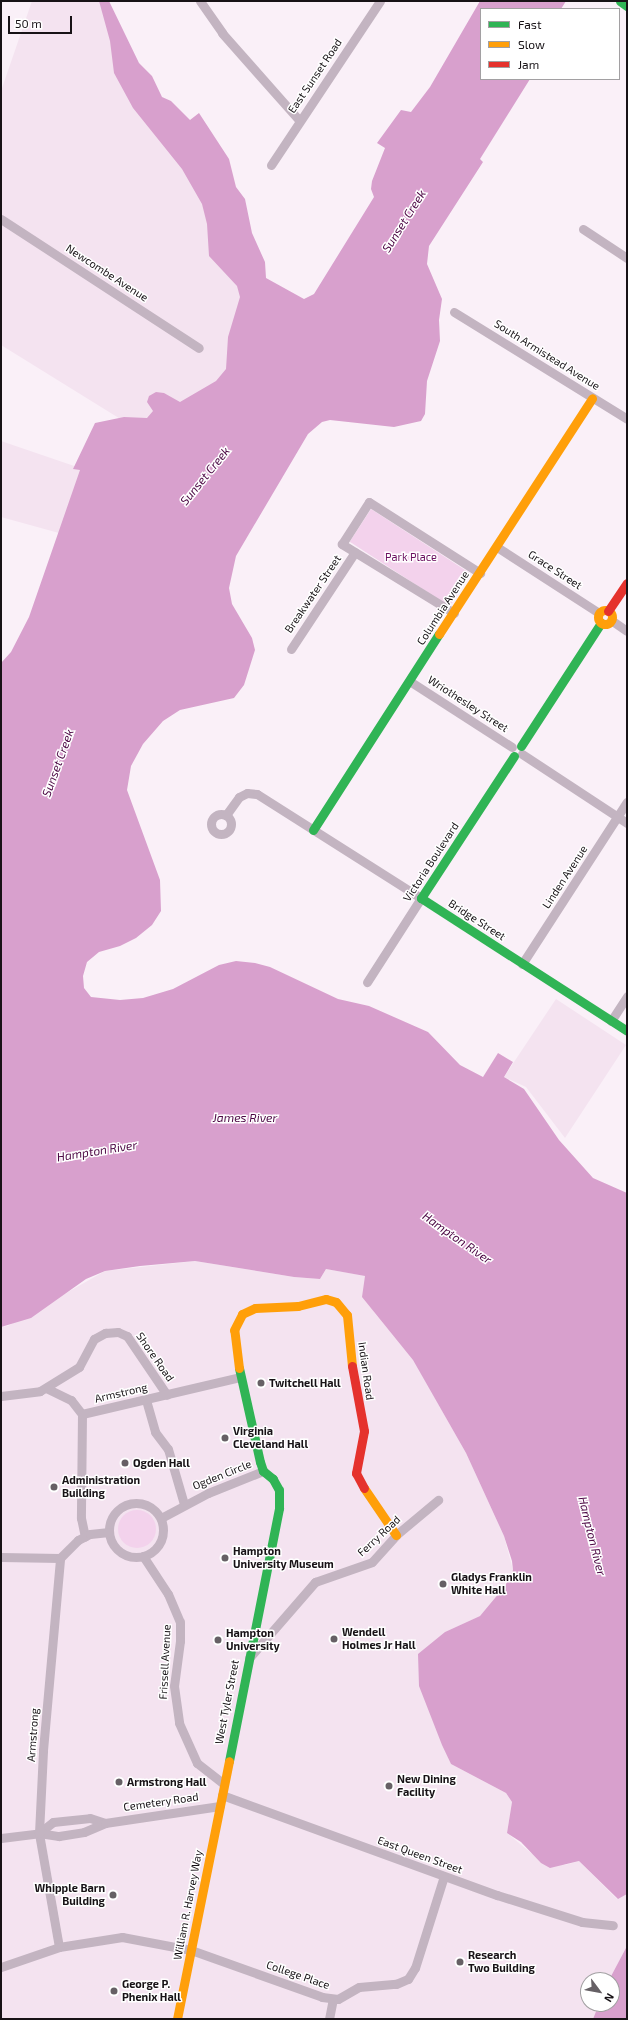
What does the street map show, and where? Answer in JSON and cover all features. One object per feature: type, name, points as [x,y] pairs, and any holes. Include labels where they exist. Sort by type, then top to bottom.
[{"type":"street","points":[[200,1],[222,33],[299,120]]},
{"type":"street","name":"East Sunset Road","points":[[271,165],[299,120],[380,1]]},
{"type":"street","points":[[620,1],[627,6]]},
{"type":"street","name":"Newcombe Avenue","points":[[1,219],[199,348]]},
{"type":"street","points":[[583,229],[627,258]]},
{"type":"street","name":"South Armistead Avenue","points":[[454,312],[627,419]]},
{"type":"street","name":"Columbia Avenue","points":[[313,830],[411,682],[592,398]]},
{"type":"street","points":[[454,614],[342,544],[369,502],[480,574]]},
{"type":"street","name":"Grace Street","points":[[497,547],[606,615],[627,631]]},
{"type":"street","name":"Breakwater Street","points":[[291,649],[355,552]]},
{"type":"street","points":[[606,615],[627,582]]},
{"type":"street","name":"Victoria Boulevard","points":[[368,982],[421,898],[601,623],[606,624],[606,615]]},
{"type":"street","name":"Wriothesley Street","points":[[411,682],[627,823]]},
{"type":"street","name":"Bridge Street","points":[[226,815],[239,797],[247,793],[257,794],[627,1031]]},
{"type":"street","name":"Linden Avenue","points":[[522,964],[627,802]]},
{"type":"street","points":[[611,1021],[627,996]]},
{"type":"street","name":"Indian Road","points":[[240,1377],[233,1338],[239,1316],[255,1308],[298,1306],[322,1299],[333,1300],[343,1308],[347,1315],[352,1366],[364,1431],[356,1473],[367,1495],[396,1535]]},
{"type":"street","name":"Shore Road","points":[[1,1396],[40,1391],[69,1374],[79,1367],[94,1339],[105,1332],[118,1332],[127,1336],[167,1395],[240,1377]]},
{"type":"street","points":[[240,1377],[263,1471]]},
{"type":"street","points":[[46,1388],[71,1400],[82,1414],[80,1518],[85,1536]]},
{"type":"street","name":"Armstrong","points":[[82,1414],[167,1395]]},
{"type":"street","name":"Ogden Circle","points":[[146,1400],[155,1432],[168,1448],[184,1504],[263,1471]]},
{"type":"street","name":"West Tyler Street","points":[[222,1795],[280,1496],[277,1484],[263,1471]]},
{"type":"street","name":"Ferry Road","points":[[247,1660],[316,1582],[368,1565],[396,1535],[438,1500]]},
{"type":"street","points":[[129,1503],[148,1505],[161,1518],[163,1537],[159,1545],[143,1556],[128,1556],[120,1552],[115,1547],[109,1532],[114,1514],[129,1503]]},
{"type":"street","points":[[161,1518],[184,1504]]},
{"type":"street","points":[[1,1557],[60,1558],[85,1536],[109,1532]]},
{"type":"street","name":"Frissell Avenue","points":[[143,1556],[168,1594],[180,1622],[180,1641],[174,1692],[178,1723],[197,1763],[224,1784]]},
{"type":"street","name":"Armstrong","points":[[58,1947],[39,1833],[43,1750],[60,1558]]},
{"type":"street","name":"William R. Harvey Way","points":[[178,2019],[222,1795]]},
{"type":"street","name":"East Queen Street","points":[[222,1795],[444,1876],[568,1918],[614,1925]]},
{"type":"street","name":"Cemetery Road","points":[[1,1838],[39,1833],[59,1836],[84,1832],[105,1823],[220,1806]]},
{"type":"street","name":"Cemetery Road","points":[[39,1833],[53,1822],[90,1818],[105,1823]]},
{"type":"street","name":"College Place","points":[[1,1967],[58,1947],[122,1937],[191,1950],[333,1999],[363,1986],[396,1984],[408,1979],[415,1968],[444,1876]]},
{"type":"street","points":[[329,2019],[333,1999]]},
{"type":"shaded area","points":[[32,1],[103,1],[249,278],[225,378],[149,421],[122,420],[1,345],[1,91]]},
{"type":"shaded area","points":[[1,441],[83,469],[59,533],[1,517]]},
{"type":"shaded area","points":[[556,999],[626,1045],[565,1138],[526,1087],[504,1077]]},
{"type":"shaded area","name":"Hampton University","points":[[195,1261],[294,1277],[320,1279],[326,1269],[366,1276],[374,1312],[413,1359],[466,1453],[504,1536],[513,1570],[493,1603],[480,1616],[445,1632],[432,1717],[451,1764],[506,1793],[512,1802],[507,1833],[531,1853],[565,1865],[579,1861],[617,1899],[627,1894],[627,1946],[613,1972],[580,1972],[580,2012],[596,2012],[593,2019],[1,2019],[1,1327],[8,1326],[105,1271]]},
{"type":"green space","name":"Park Place","points":[[371,509],[471,574],[450,607],[350,542]]},
{"type":"green space","points":[[133,1510],[141,1510],[151,1515],[155,1522],[155,1536],[151,1543],[141,1548],[133,1548],[123,1543],[121,1540],[118,1533],[118,1525],[123,1515],[126,1513]]},
{"type":"water","name":"James River","points":[[99,1],[109,1],[139,63],[152,76],[162,97],[171,101],[190,120],[199,113],[229,159],[236,187],[245,199],[252,233],[265,262],[266,278],[304,299],[314,294],[374,197],[371,189],[372,181],[385,148],[377,143],[401,110],[411,112],[430,87],[480,1],[566,1],[562,8],[480,8],[480,80],[529,80],[480,159],[483,162],[429,246],[427,264],[442,299],[439,320],[440,341],[427,381],[425,414],[421,421],[394,427],[330,420],[322,422],[308,434],[236,556],[229,588],[232,604],[252,638],[255,650],[244,685],[234,698],[180,710],[163,721],[143,744],[131,766],[127,790],[160,880],[161,911],[152,925],[136,938],[120,946],[99,952],[87,962],[83,976],[84,988],[91,997],[120,1000],[143,998],[173,989],[219,965],[236,961],[255,963],[270,967],[338,999],[369,1006],[428,1032],[460,1065],[483,1077],[498,1053],[513,1062],[504,1077],[524,1089],[559,1140],[593,1178],[627,1193],[627,1894],[618,1899],[579,1861],[550,1868],[541,1863],[521,1842],[507,1833],[512,1802],[506,1793],[451,1764],[442,1745],[419,1686],[418,1654],[445,1632],[480,1616],[505,1586],[513,1570],[512,1561],[504,1536],[466,1453],[413,1360],[362,1297],[365,1276],[326,1269],[320,1279],[294,1277],[195,1261],[140,1266],[105,1271],[86,1279],[31,1318],[1,1327],[1,663],[11,652],[29,617],[80,470],[73,469],[95,423],[124,417],[147,418],[153,411],[147,402],[149,396],[156,392],[164,393],[180,402],[216,381],[226,369],[228,337],[240,297],[237,286],[209,256],[207,224],[202,204],[182,169],[133,108],[114,73],[110,41]]},
{"type":"water","points":[[627,1946],[627,2019],[593,2019],[596,2012],[620,2012],[620,1972],[613,1972]]},
{"type":"traffic: fast","points":[[620,1],[627,6]]},
{"type":"traffic: fast","points":[[521,746],[601,623]]},
{"type":"traffic: fast","points":[[313,830],[439,634]]},
{"type":"traffic: fast","points":[[514,756],[421,898],[627,1031]]},
{"type":"traffic: fast","points":[[229,1761],[279,1508],[279,1490],[273,1479],[263,1471],[260,1462],[239,1368]]},
{"type":"traffic: slow","points":[[439,634],[592,398]]},
{"type":"traffic: slow","points":[[605,610],[610,612],[612,617],[610,622],[605,624],[600,622],[598,617],[600,612],[605,610]]},
{"type":"traffic: slow","points":[[239,1368],[234,1330],[242,1314],[255,1308],[298,1306],[326,1299],[336,1302],[347,1315],[352,1366]]},
{"type":"traffic: slow","points":[[364,1488],[396,1535]]},
{"type":"traffic: slow","points":[[177,2019],[229,1761]]},
{"type":"traffic: jam","points":[[608,611],[627,583]]},
{"type":"traffic: jam","points":[[352,1366],[364,1431],[356,1473],[364,1488]]},
{"type":"place","name":"Twitchell Hall","points":[[261,1383]]},
{"type":"place","name":"Virginia Cleveland Hall","points":[[225,1438]]},
{"type":"place","name":"Ogden Hall","points":[[125,1463]]},
{"type":"place","name":"Administration Building","points":[[54,1487]]},
{"type":"place","name":"Hampton University Museum","points":[[225,1558]]},
{"type":"place","name":"Gladys Franklin White Hall","points":[[443,1584]]},
{"type":"place","name":"Wendell Holmes Jr Hall","points":[[334,1639]]},
{"type":"place","name":"Hampton University","points":[[218,1640]]},
{"type":"place","name":"Armstrong Hall","points":[[119,1782]]},
{"type":"place","name":"New Dining Facility","points":[[389,1786]]},
{"type":"place","name":"Whipple Barn Building","points":[[113,1895]]},
{"type":"place","name":"Research Two Building","points":[[460,1962]]},
{"type":"place","name":"George P. Phenix Hall","points":[[114,1991]]},
{"type":"water label","name":"Sunset Creek","points":[[404,221]]},
{"type":"water label","name":"Sunset Creek","points":[[205,476]]},
{"type":"water label","name":"Sunset Creek","points":[[58,763]]},
{"type":"water label","name":"Hampton River","points":[[97,1151]]},
{"type":"water label","name":"Hampton River","points":[[457,1238]]},
{"type":"water label","name":"Hampton River","points":[[592,1536]]}]
